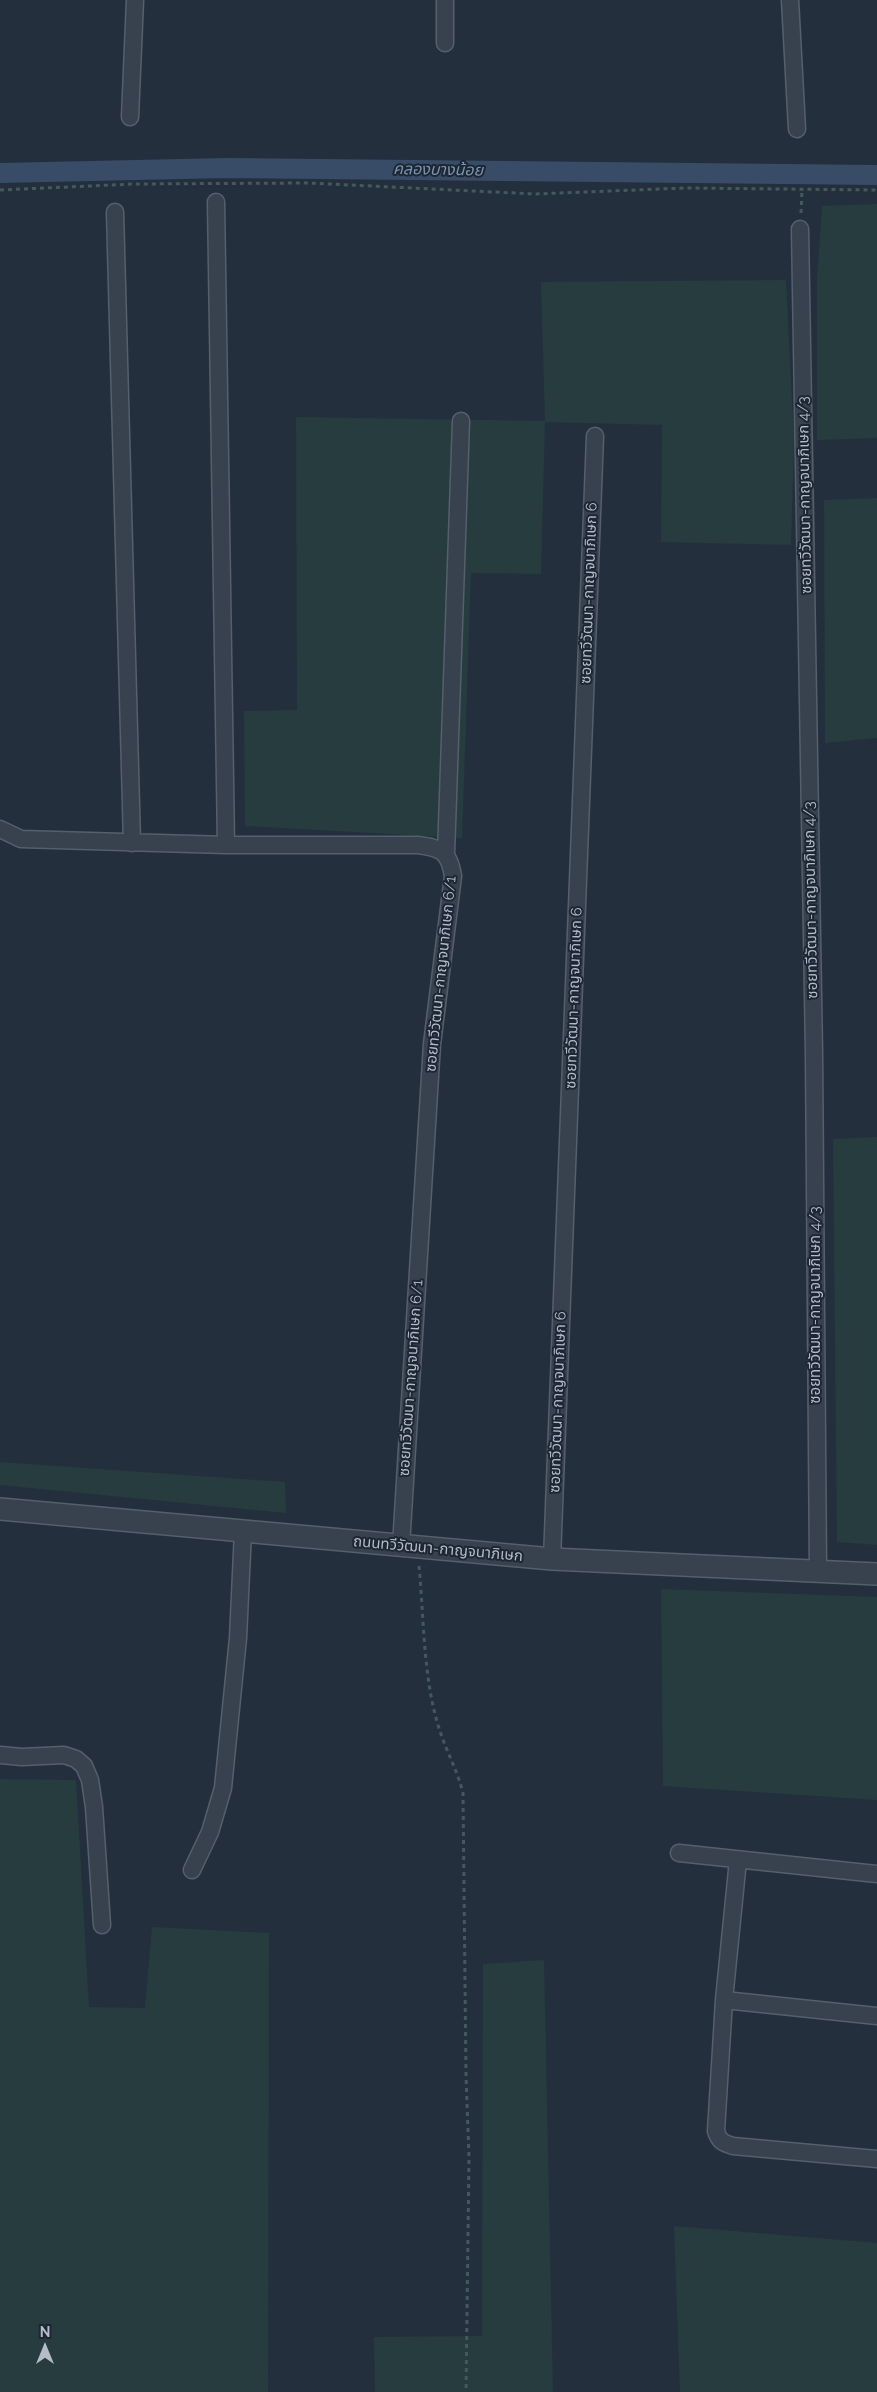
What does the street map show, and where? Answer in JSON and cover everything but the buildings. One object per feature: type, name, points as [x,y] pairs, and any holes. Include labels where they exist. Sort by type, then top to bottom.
[{"type":"street","points":[[130,117],[135,0]]},
{"type":"street","points":[[445,0],[445,43]]},
{"type":"street","points":[[790,0],[797,129]]},
{"type":"street","points":[[216,202],[226,845]]},
{"type":"street","points":[[115,212],[132,843]]},
{"type":"street","name":"ซอยทวีวัฒนา-กาญจนาภิเษก 4/3","points":[[800,229],[813,1033],[818,1572]]},
{"type":"street","points":[[446,854],[461,421]]},
{"type":"street","name":"ซอยทวีวัฒนา-กาญจนาภิเษก 6","points":[[552,1559],[595,436]]},
{"type":"street","name":"ซอยทวีวัฒนา-กาญจนาภิเษก 6/1","points":[[0,828],[20,838],[132,843],[418,845],[432,847],[446,854],[449,859],[453,876],[432,1044],[409,1546]]},
{"type":"street","name":"ถนนทวีวัฒนา-กาญจนาภิเษก","points":[[0,1509],[552,1559],[877,1574]]},
{"type":"street","points":[[192,1870],[210,1832],[223,1788],[238,1638],[243,1531]]},
{"type":"street","points":[[0,1755],[22,1757],[64,1755],[76,1759],[84,1766],[90,1780],[94,1807],[102,1924]]},
{"type":"street","points":[[679,1853],[877,1874]]},
{"type":"street","points":[[738,1860],[724,2000],[716,2131],[719,2138],[724,2144],[733,2146],[877,2159]]},
{"type":"street","points":[[724,2000],[877,2016]]},
{"type":"path","points":[[0,190],[134,184],[309,183],[535,194],[685,188],[877,190]]},
{"type":"path","points":[[800,229],[802,190]]},
{"type":"path","points":[[409,1546],[428,1674],[438,1725],[458,1771],[463,1793],[466,2076],[469,2157],[466,2392]]},
{"type":"green space","points":[[877,204],[877,438],[817,440],[817,280],[822,206]]},
{"type":"green space","points":[[786,280],[794,441],[791,545],[661,542],[662,425],[545,422],[541,574],[471,573],[462,838],[245,826],[244,711],[297,710],[296,417],[545,421],[541,282]]},
{"type":"green space","points":[[877,498],[877,738],[825,743],[824,500]]},
{"type":"green space","points":[[877,1137],[877,1545],[837,1542],[833,1139]]},
{"type":"green space","points":[[0,1462],[285,1482],[286,1513],[0,1485]]},
{"type":"green space","points":[[661,1589],[877,1597],[877,1800],[663,1786]]},
{"type":"green space","points":[[0,1779],[76,1780],[89,2007],[145,2008],[152,1927],[269,1933],[268,2392],[0,2392]]},
{"type":"green space","points":[[544,1960],[553,2392],[375,2392],[374,2337],[482,2336],[483,1964]]},
{"type":"green space","points":[[674,2226],[877,2243],[877,2392],[680,2392]]},
{"type":"waterway","name":"คลองบางน้อย","points":[[0,173],[227,168],[877,175]]}]
